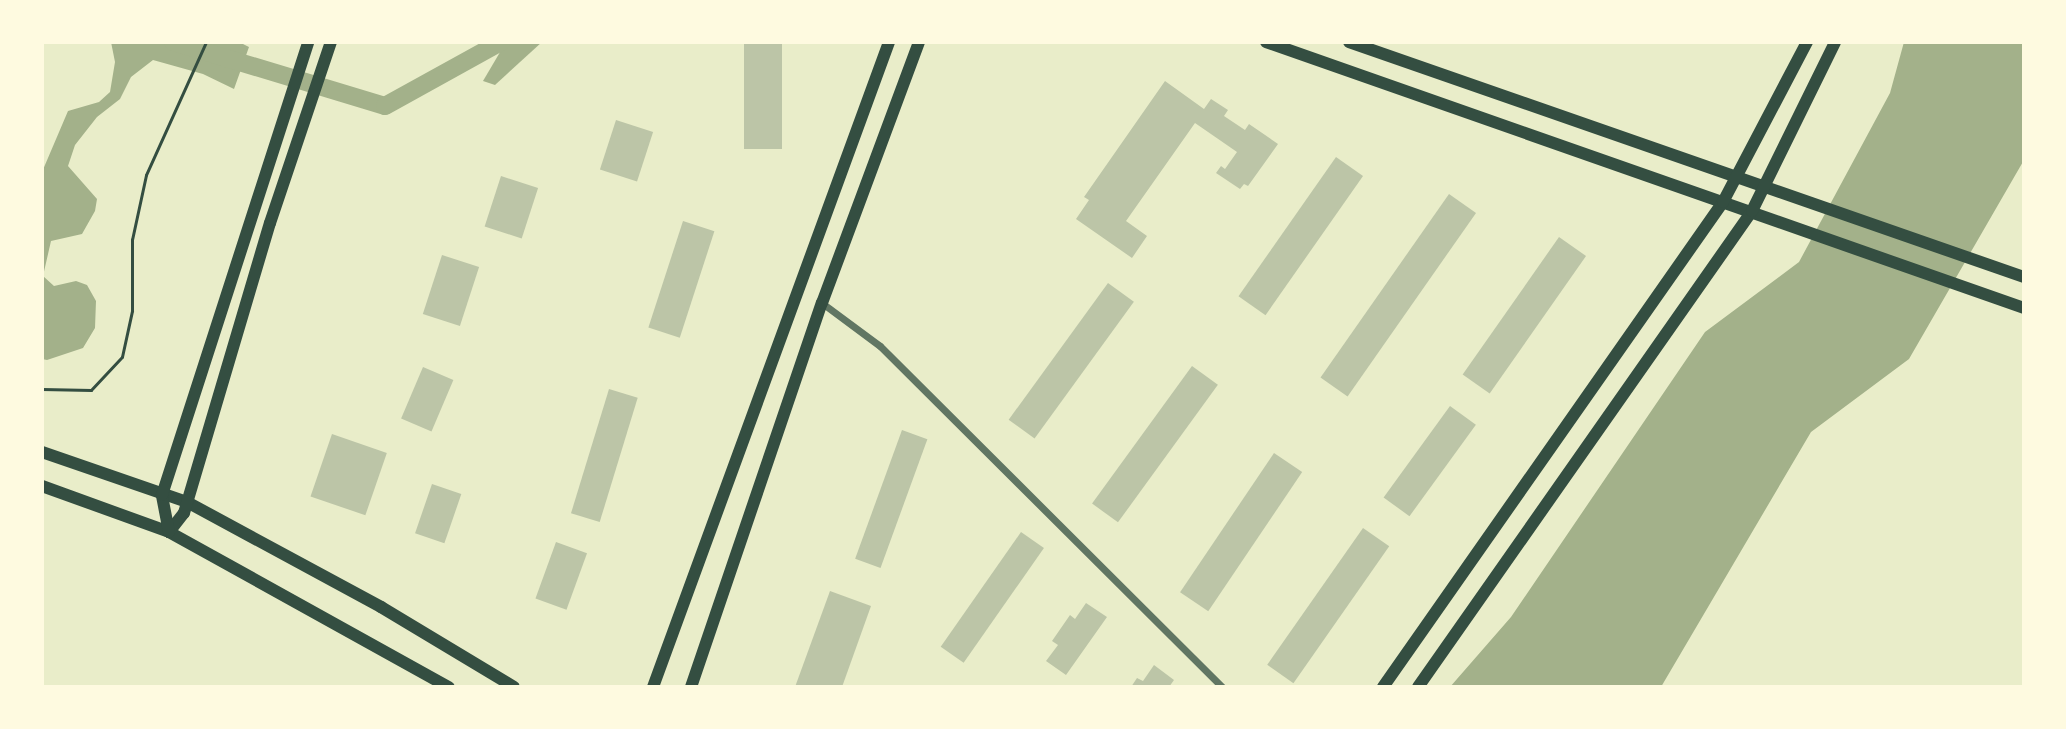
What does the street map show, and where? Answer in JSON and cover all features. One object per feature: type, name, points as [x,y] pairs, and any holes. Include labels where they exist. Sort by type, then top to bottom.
[{"type":"main road","points":[[169,532],[187,502],[331,42]]},
{"type":"main road","points":[[653,687],[889,42]]},
{"type":"main road","points":[[691,687],[822,303],[919,42]]},
{"type":"main road","points":[[1266,42],[1800,227],[2024,308]]},
{"type":"main road","points":[[1349,42],[2024,277]]},
{"type":"main road","points":[[1383,687],[1723,202],[1738,178],[1807,42]]},
{"type":"main road","points":[[1418,687],[1752,211],[1766,188],[1835,42]]},
{"type":"main road","points":[[169,532],[162,495],[308,43]]},
{"type":"main road","points":[[42,452],[187,502],[381,607],[514,687]]},
{"type":"main road","points":[[42,486],[169,532],[449,687]]},
{"type":"street","points":[[822,303],[880,346],[1222,687]]},
{"type":"path","points":[[42,389],[91,390],[122,357],[132,311],[132,240],[146,175],[206,42]]},
{"type":"shaded area","points":[[111,42],[239,42],[249,47],[234,89],[203,74],[153,60],[131,77],[120,99],[97,117],[75,145],[68,166],[97,199],[95,211],[82,234],[51,241],[43,276],[54,286],[76,281],[87,285],[96,301],[95,328],[83,348],[47,360],[42,359],[42,172],[68,111],[99,102],[110,92],[115,62]]},
{"type":"shaded area","points":[[506,42],[542,42],[495,85],[483,81]]},
{"type":"shaded area","points":[[1904,42],[2024,42],[2024,160],[1909,359],[1811,432],[1661,687],[1450,687],[1511,617],[1705,332],[1799,262],[1890,93]]},
{"type":"building","points":[[744,42],[782,42],[782,149],[744,149]]},
{"type":"building","points":[[1165,81],[1204,109],[1211,99],[1228,110],[1224,116],[1245,130],[1249,124],[1278,144],[1248,186],[1244,184],[1240,189],[1216,173],[1221,166],[1225,169],[1237,152],[1195,123],[1126,221],[1147,236],[1132,258],[1076,219],[1089,200],[1084,197]]},
{"type":"building","points":[[616,120],[653,132],[637,182],[600,169]]},
{"type":"building","points":[[1336,157],[1363,176],[1266,315],[1238,296]]},
{"type":"building","points":[[501,176],[538,188],[522,238],[485,226]]},
{"type":"building","points":[[1449,194],[1476,213],[1348,396],[1321,377]]},
{"type":"building","points":[[683,221],[714,231],[680,338],[648,328]]},
{"type":"building","points":[[1559,237],[1586,256],[1490,394],[1463,375]]},
{"type":"building","points":[[442,255],[479,267],[460,326],[423,314]]},
{"type":"building","points":[[1108,283],[1134,302],[1035,439],[1009,420]]},
{"type":"building","points":[[1192,366],[1218,385],[1118,522],[1092,504]]},
{"type":"building","points":[[423,367],[453,380],[431,431],[401,419]]},
{"type":"building","points":[[609,389],[638,398],[600,522],[571,513]]},
{"type":"building","points":[[1450,406],[1476,425],[1409,516],[1384,497]]},
{"type":"building","points":[[902,430],[927,439],[881,568],[855,559]]},
{"type":"building","points":[[332,434],[387,453],[365,515],[311,496]]},
{"type":"building","points":[[1274,453],[1302,472],[1208,611],[1180,592]]},
{"type":"building","points":[[432,484],[461,494],[444,543],[415,533]]},
{"type":"building","points":[[1363,528],[1389,546],[1293,683],[1267,665]]},
{"type":"building","points":[[1021,532],[1044,548],[964,663],[941,647]]},
{"type":"building","points":[[556,542],[587,553],[566,610],[535,598]]},
{"type":"building","points":[[830,591],[871,606],[842,687],[795,687]]},
{"type":"building","points":[[1086,603],[1107,617],[1066,675],[1046,661],[1058,645],[1052,641],[1070,615],[1075,619]]},
{"type":"building","points":[[1154,665],[1174,680],[1169,687],[1131,687],[1137,678],[1143,681]]},
{"type":"waterway","points":[[173,42],[385,106],[501,42]]}]
